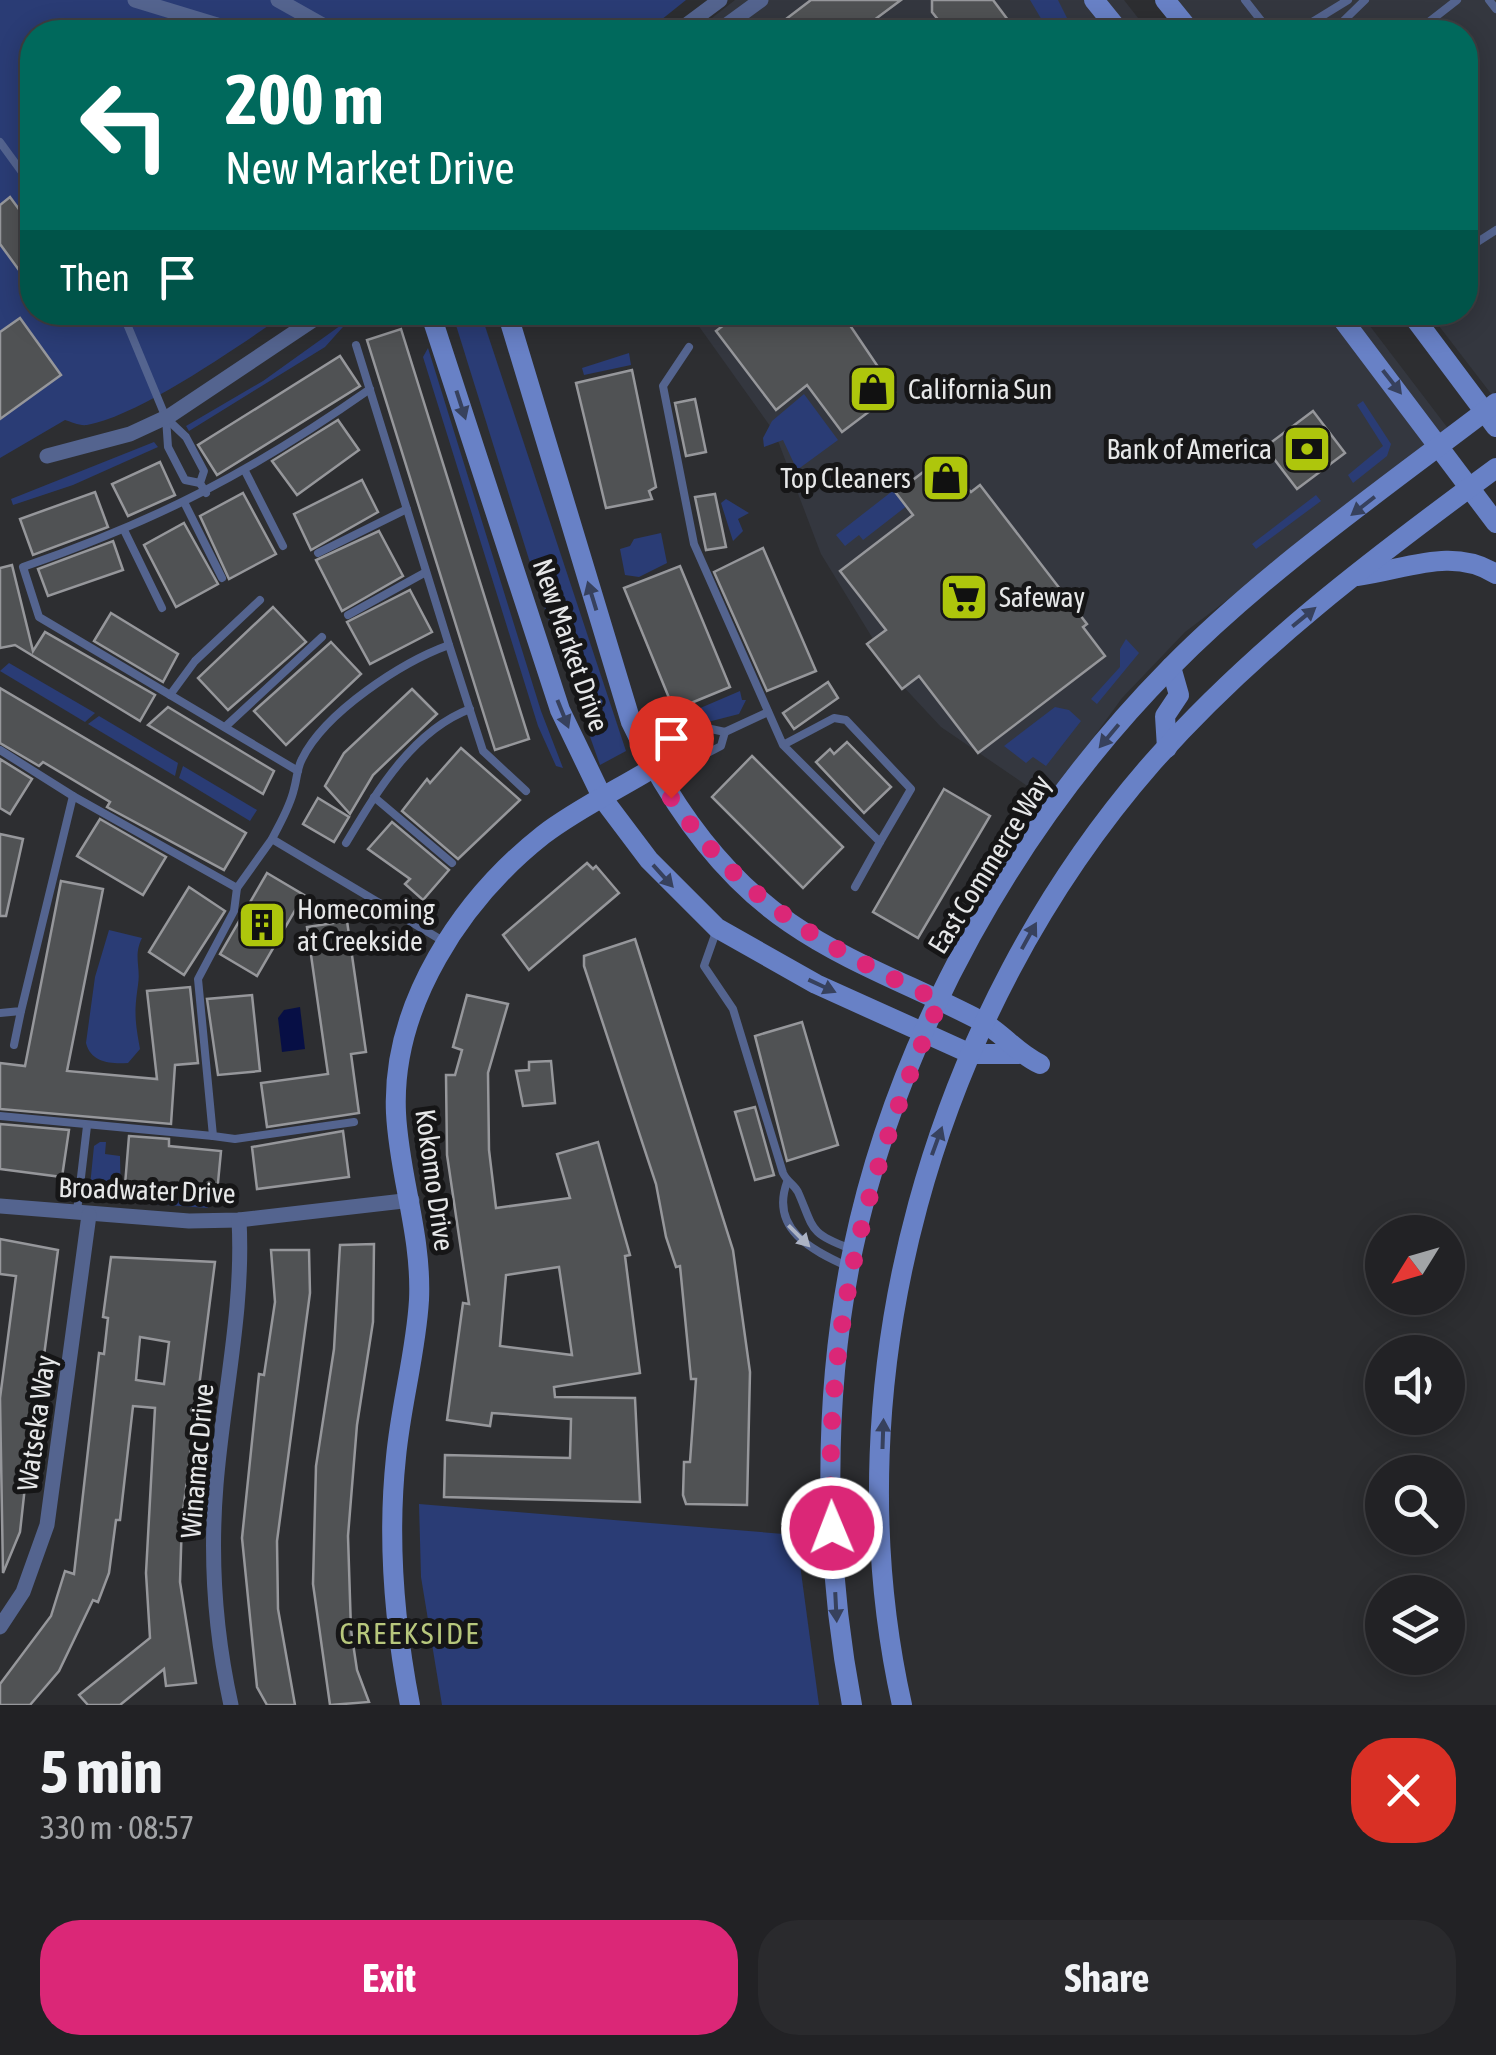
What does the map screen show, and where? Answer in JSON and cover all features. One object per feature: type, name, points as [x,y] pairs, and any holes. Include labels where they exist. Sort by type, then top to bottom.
[{"type":"main road","points":[[1094,0],[1110,20]]},
{"type":"main road","points":[[1165,0],[1181,20]]},
{"type":"main road","name":"New Market Drive","points":[[434,325],[560,710],[603,798],[649,860],[717,928],[816,984],[970,1054],[1018,1054]]},
{"type":"main road","name":"New Market Drive","points":[[511,325],[618,683],[654,768],[690,826],[777,912],[864,966],[985,1023],[1018,1054],[1040,1064]]},
{"type":"main road","points":[[1347,325],[1496,522]]},
{"type":"main road","points":[[1420,325],[1492,414]]},
{"type":"main road","name":"East Commerce Way","points":[[852,1705],[837,1628],[830,1495],[838,1363],[852,1258],[890,1120],[940,1001],[985,915],[1052,809],[1093,754],[1171,667],[1248,596],[1440,446],[1492,414]]},
{"type":"main road","points":[[902,1705],[885,1584],[884,1410],[911,1230],[930,1158],[970,1054],[1067,874],[1167,748],[1254,658],[1496,468]]},
{"type":"main road","points":[[1355,576],[1445,558],[1482,565],[1496,574]]},
{"type":"main road","points":[[1167,748],[1165,716],[1179,695],[1171,667]]},
{"type":"main road","name":"Kokomo Drive","points":[[410,1705],[396,1618],[391,1542],[396,1453],[418,1301],[412,1200],[399,1148],[398,1069],[420,993],[447,944],[484,894],[544,834],[654,768]]},
{"type":"street","points":[[136,0],[201,20]]},
{"type":"street","points":[[278,0],[314,20]]},
{"type":"street","points":[[693,20],[720,0]]},
{"type":"street","points":[[734,20],[761,0]]},
{"type":"street","points":[[47,456],[130,434],[166,418],[306,325]]},
{"type":"street","name":"Broadwater Drive","points":[[0,1206],[83,1215],[239,1220],[412,1200]]},
{"type":"street","name":"Watseka Way","points":[[0,1627],[23,1592],[47,1526],[83,1215]]},
{"type":"street","name":"Winamac Drive","points":[[231,1705],[215,1606],[213,1545],[240,1300],[239,1220]]},
{"type":"lane","points":[[1316,20],[1348,0]]},
{"type":"lane","points":[[1344,20],[1365,0]]},
{"type":"lane","points":[[1431,20],[1457,0]]},
{"type":"lane","points":[[1488,0],[1496,9]]},
{"type":"lane","points":[[0,142],[20,170]]},
{"type":"lane","points":[[127,325],[166,418],[168,447],[186,480],[200,483],[206,493]]},
{"type":"lane","points":[[356,344],[483,751],[526,791]]},
{"type":"lane","points":[[689,347],[663,386],[694,544],[783,745],[880,842]]},
{"type":"lane","points":[[298,771],[38,616],[23,567],[186,504],[245,471],[370,389]]},
{"type":"lane","points":[[166,418],[186,437],[196,455],[204,471],[200,483]]},
{"type":"lane","points":[[178,465],[196,455]]},
{"type":"lane","points":[[245,471],[284,546]]},
{"type":"lane","points":[[186,504],[222,578]]},
{"type":"lane","points":[[318,552],[407,509]]},
{"type":"lane","points":[[124,530],[162,608]]},
{"type":"lane","points":[[348,615],[426,572]]},
{"type":"lane","points":[[170,694],[195,661],[260,600]]},
{"type":"lane","points":[[225,728],[322,637]]},
{"type":"lane","points":[[213,1136],[198,979],[234,911],[237,888],[272,840],[313,742],[374,683],[408,660],[449,644]]},
{"type":"lane","points":[[346,843],[374,796],[446,718],[470,710]]},
{"type":"lane","points":[[686,753],[698,758],[714,751],[725,732],[768,712]]},
{"type":"lane","points":[[783,745],[834,718],[846,720],[911,789],[855,887]]},
{"type":"lane","points":[[654,768],[686,753],[689,744],[711,729],[725,732]]},
{"type":"lane","points":[[0,750],[73,796],[237,888]]},
{"type":"lane","points":[[14,1045],[73,796]]},
{"type":"lane","points":[[374,796],[452,863]]},
{"type":"lane","points":[[272,840],[447,944]]},
{"type":"lane","points":[[717,928],[704,966],[732,1008],[787,1182],[782,1207],[793,1234],[852,1258]]},
{"type":"lane","points":[[0,1013],[20,1010]]},
{"type":"lane","points":[[0,1116],[235,1139],[354,1122]]},
{"type":"lane","points":[[83,1215],[87,1126]]},
{"type":"lane","points":[[787,1182],[797,1191],[810,1227],[852,1258]]},
{"type":"shaded area","points":[[0,0],[686,0],[661,20],[20,20],[20,325],[270,325],[134,408],[87,425],[65,420],[0,458]]},
{"type":"shaded area","points":[[735,0],[1124,0],[1140,20],[709,20]]},
{"type":"shaded area","points":[[1030,0],[1058,0],[1068,20],[1042,20]]},
{"type":"shaded area","points":[[1174,0],[1496,0],[1496,391],[1492,395],[1438,325],[1478,325],[1478,20],[1190,20]]},
{"type":"shaded area","points":[[345,325],[325,347],[189,431],[186,426],[263,381]]},
{"type":"shaded area","points":[[456,325],[485,325],[626,751],[600,765],[541,598]]},
{"type":"shaded area","points":[[698,325],[1369,325],[1450,431],[1185,632],[1122,698],[1048,800],[941,727],[900,683],[821,554],[775,433]]},
{"type":"shaded area","points":[[428,348],[541,711],[563,768],[556,766],[538,726],[423,357]]},
{"type":"shaded area","points":[[629,353],[631,365],[584,375],[582,368]]},
{"type":"shaded area","points":[[804,394],[838,440],[797,470],[783,440],[764,447],[763,438],[772,421]]},
{"type":"shaded area","points":[[1363,401],[1391,444],[1387,456],[1353,483],[1348,475],[1383,446],[1357,405]]},
{"type":"shaded area","points":[[154,442],[158,447],[73,485],[13,505],[11,499]]},
{"type":"shaded area","points":[[895,489],[908,505],[863,540],[859,535],[845,546],[836,535]]},
{"type":"shaded area","points":[[1316,495],[1321,501],[1256,549],[1252,544]]},
{"type":"shaded area","points":[[726,499],[749,513],[738,519],[743,531],[733,541],[721,503]]},
{"type":"shaded area","points":[[661,533],[667,563],[639,577],[625,575],[620,549],[630,546],[634,539]]},
{"type":"shaded area","points":[[1126,639],[1139,653],[1097,704],[1091,699],[1120,667],[1120,649]]},
{"type":"shaded area","points":[[9,663],[95,713],[85,722],[0,671]]},
{"type":"shaded area","points":[[740,691],[742,700],[746,700],[739,714],[704,723],[698,709]]},
{"type":"shaded area","points":[[1055,707],[1069,710],[1081,721],[1046,766],[1033,757],[1026,763],[1004,746]]},
{"type":"shaded area","points":[[99,716],[178,763],[175,776],[88,724]]},
{"type":"shaded area","points":[[183,766],[257,810],[250,821],[179,778]]},
{"type":"shaded area","points":[[109,930],[142,938],[136,1010],[140,1049],[128,1063],[97,1058],[86,1043],[95,977]]},
{"type":"shaded area","points":[[300,1007],[305,1049],[282,1052],[278,1018],[284,1010]]},
{"type":"shaded area","points":[[106,1142],[105,1154],[120,1156],[121,1202],[89,1196],[94,1146]]},
{"type":"shaded area","points":[[127,1192],[206,1201],[208,1208],[124,1202]]},
{"type":"shaded area","points":[[419,1504],[796,1535],[819,1705],[442,1705],[421,1577]]},
{"type":"building","points":[[811,0],[901,0],[874,20],[785,20]]},
{"type":"building","points":[[932,0],[993,0],[1008,20],[938,20],[932,12]]},
{"type":"building","points":[[10,197],[20,211],[20,272],[0,244],[0,205]]},
{"type":"building","points":[[20,318],[20,325],[25,325],[61,375],[0,419],[0,332]]},
{"type":"building","points":[[724,325],[850,325],[895,392],[842,432],[807,385],[776,410],[716,331]]},
{"type":"building","points":[[401,329],[529,739],[495,750],[367,340]]},
{"type":"building","points":[[340,356],[360,386],[217,475],[198,445]]},
{"type":"building","points":[[632,370],[656,487],[649,491],[652,499],[606,508],[576,383]]},
{"type":"building","points":[[695,399],[706,452],[686,456],[675,403]]},
{"type":"building","points":[[1313,411],[1345,453],[1297,489],[1265,447]]},
{"type":"building","points":[[338,420],[359,450],[297,495],[272,461]]},
{"type":"building","name":"Safeway","points":[[940,459],[971,492],[980,485],[1087,624],[1083,627],[1105,656],[978,753],[919,676],[902,689],[867,644],[886,630],[840,571],[913,515],[896,493]]},
{"type":"building","points":[[160,462],[175,495],[128,516],[112,484]]},
{"type":"building","points":[[362,480],[378,512],[311,550],[294,514]]},
{"type":"building","points":[[95,492],[108,527],[33,555],[20,519]]},
{"type":"building","points":[[243,493],[276,554],[229,579],[200,516]]},
{"type":"building","points":[[715,494],[726,547],[706,550],[695,497]]},
{"type":"building","points":[[184,523],[218,584],[176,607],[144,545]]},
{"type":"building","points":[[379,531],[403,576],[342,611],[316,560]]},
{"type":"building","points":[[113,541],[123,570],[48,596],[38,569]]},
{"type":"building","points":[[763,548],[816,671],[767,691],[714,572]]},
{"type":"building","points":[[12,565],[33,651],[45,632],[155,695],[140,721],[15,645],[0,648],[0,568]]},
{"type":"building","points":[[680,566],[730,687],[674,710],[624,588]]},
{"type":"building","points":[[410,590],[432,632],[370,664],[347,622]]},
{"type":"building","points":[[273,607],[306,642],[228,710],[198,678]]},
{"type":"building","points":[[111,613],[178,654],[163,682],[94,641]]},
{"type":"building","points":[[331,642],[361,674],[286,745],[254,711]]},
{"type":"building","points":[[828,682],[838,698],[794,729],[783,713]]},
{"type":"building","points":[[0,688],[246,833],[224,870],[107,807],[110,802],[43,762],[39,766],[0,743]]},
{"type":"building","points":[[412,689],[437,714],[373,775],[350,814],[325,786],[344,753]]},
{"type":"building","points":[[168,707],[274,771],[263,794],[148,725]]},
{"type":"building","points":[[847,742],[891,787],[864,813],[816,762],[830,749],[834,754]]},
{"type":"building","points":[[461,748],[520,800],[458,859],[402,811],[427,779],[430,783]]},
{"type":"building","points":[[752,756],[843,847],[803,888],[712,797]]},
{"type":"building","points":[[0,759],[32,779],[10,814],[0,808]]},
{"type":"building","points":[[944,789],[990,816],[918,938],[873,912]]},
{"type":"building","points":[[318,798],[349,817],[334,842],[303,824]]},
{"type":"building","points":[[100,819],[166,857],[143,895],[77,856]]},
{"type":"building","points":[[392,822],[449,870],[423,900],[405,884],[410,879],[368,849]]},
{"type":"building","points":[[0,834],[23,839],[6,916],[0,916]]},
{"type":"building","points":[[587,863],[593,869],[596,866],[619,893],[529,970],[503,935]]},
{"type":"building","name":"Homecoming at Creekside","points":[[267,873],[304,895],[257,976],[220,954]]},
{"type":"building","points":[[61,881],[103,889],[67,1071],[157,1079],[147,991],[190,987],[198,1063],[175,1065],[171,1124],[0,1109],[0,1063],[25,1066]]},
{"type":"building","points":[[189,887],[225,911],[184,975],[149,952]]},
{"type":"building","points":[[347,921],[366,1052],[351,1054],[359,1113],[267,1127],[261,1083],[328,1074],[307,927]]},
{"type":"building","points":[[635,939],[733,1250],[750,1372],[747,1505],[686,1504],[683,1495],[684,1462],[690,1462],[696,1379],[691,1379],[680,1266],[676,1267],[666,1237],[656,1184],[584,966],[584,956]]},
{"type":"building","points":[[252,995],[260,1071],[218,1075],[207,999]]},
{"type":"building","points":[[467,995],[508,1004],[488,1073],[489,1150],[496,1208],[570,1198],[557,1154],[598,1142],[630,1255],[625,1256],[640,1373],[554,1387],[555,1397],[635,1398],[640,1502],[444,1497],[445,1455],[570,1458],[571,1419],[492,1413],[490,1426],[447,1420],[463,1303],[469,1304],[447,1155],[446,1075],[455,1075],[462,1050],[453,1047]],"holes":[[[559,1267],[572,1355],[500,1346],[506,1275]]]},
{"type":"building","points":[[802,1022],[838,1145],[787,1161],[755,1036]]},
{"type":"building","points":[[551,1061],[555,1103],[523,1106],[516,1071],[529,1070],[529,1062]]},
{"type":"building","points":[[755,1107],[774,1175],[755,1180],[735,1112]]},
{"type":"building","points":[[0,1124],[69,1130],[62,1177],[0,1169]]},
{"type":"building","points":[[343,1131],[349,1177],[257,1189],[252,1147]]},
{"type":"building","points":[[129,1136],[169,1139],[169,1146],[221,1151],[217,1193],[125,1185]]},
{"type":"building","points":[[0,1239],[58,1250],[40,1386],[36,1386],[20,1532],[3,1573],[0,1398],[16,1276],[0,1274]]},
{"type":"building","points":[[374,1244],[373,1322],[357,1425],[348,1536],[351,1630],[357,1670],[369,1702],[330,1705],[313,1584],[316,1466],[334,1349],[340,1245]]},
{"type":"building","points":[[271,1250],[309,1250],[310,1293],[277,1541],[278,1609],[295,1705],[267,1705],[257,1687],[242,1538],[259,1374],[264,1375],[275,1302]]},
{"type":"building","points":[[111,1257],[215,1262],[182,1519],[180,1582],[196,1683],[166,1686],[164,1669],[120,1705],[88,1705],[79,1695],[150,1638],[146,1573],[155,1408],[133,1406],[120,1520],[116,1520],[109,1573],[98,1602],[93,1600],[59,1671],[30,1705],[0,1705],[0,1684],[51,1616],[65,1571],[74,1574],[99,1353],[104,1354],[108,1318],[103,1317]],"holes":[[[140,1337],[169,1342],[164,1384],[136,1380]]]},
{"type":"place","name":"California Sun","points":[[873,389]]},
{"type":"place","name":"Bank of America","points":[[1307,449]]},
{"type":"place","name":"Top Cleaners","points":[[946,478]]},
{"type":"place","name":"Safeway","points":[[964,597]]},
{"type":"place","name":"Homecoming at Creekside","points":[[262,925]]},
{"type":"district","name":"CREEKSIDE","points":[[410,1634]]},
{"type":"route","points":[[671,798],[690,826],[751,892],[790,923],[864,966],[940,1001],[890,1120],[853,1249],[838,1363],[830,1495],[832,1528]]}]
